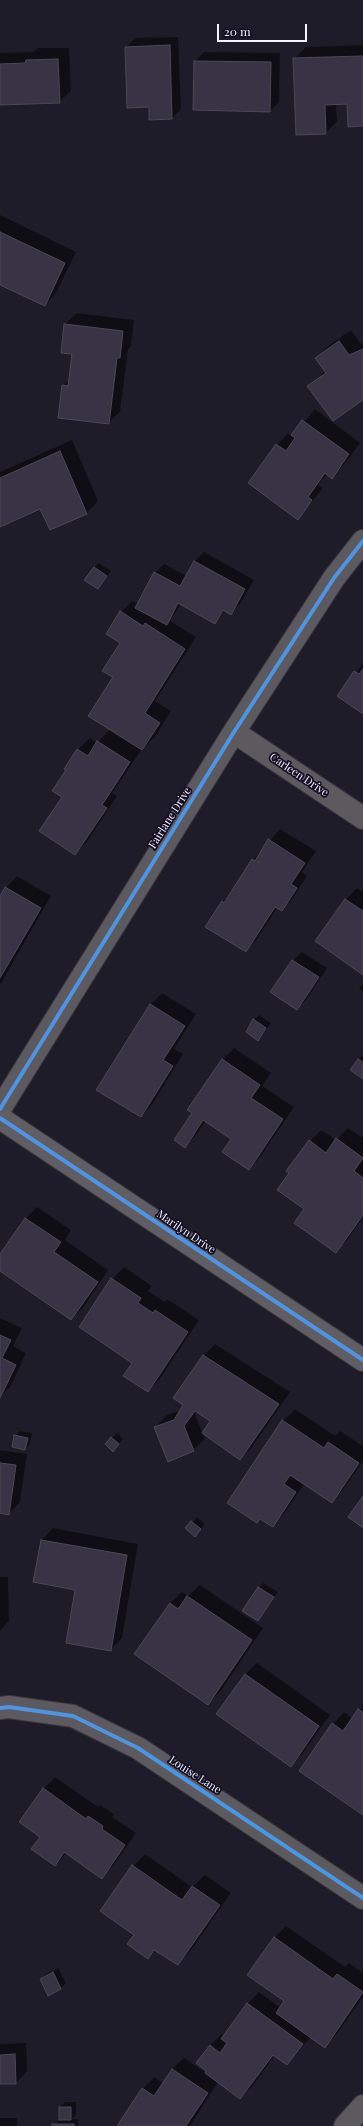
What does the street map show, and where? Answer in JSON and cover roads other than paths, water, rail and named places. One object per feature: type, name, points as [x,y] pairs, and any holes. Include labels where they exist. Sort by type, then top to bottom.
[{"type":"street","name":"Fairlane Drive","points":[[0,1109],[234,732],[334,578],[363,541]]},
{"type":"street","name":"Carleen Drive","points":[[234,732],[363,818]]},
{"type":"street","name":"Marilyn Drive","points":[[0,1118],[363,1360]]},
{"type":"street","name":"Louise Lane","points":[[0,1708],[9,1707],[73,1716],[138,1748],[363,1898]]},
{"type":"street","points":[[345,2126],[363,2106]]}]
